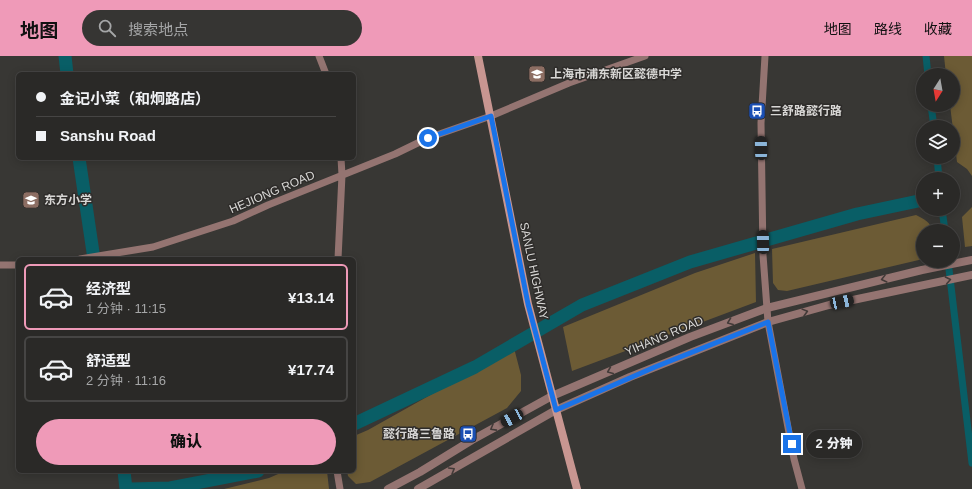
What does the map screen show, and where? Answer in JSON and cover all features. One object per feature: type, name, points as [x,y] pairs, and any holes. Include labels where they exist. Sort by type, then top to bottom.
[{"type":"main road","name":"SANLU HIGHWAY","points":[[478,56],[526,298],[577,489]]},
{"type":"street","points":[[319,56],[325,72]]},
{"type":"street","name":"HEJIONG ROAD","points":[[92,257],[153,247],[232,221],[395,154],[428,138],[491,116],[569,83],[645,56]]},
{"type":"street","points":[[765,56],[761,123],[763,255],[768,322],[794,459],[802,489]]},
{"type":"street","points":[[338,257],[342,175],[341,160]]},
{"type":"street","name":"YIHANG ROAD","points":[[388,489],[552,396],[690,337],[767,308],[922,270],[972,260]]},
{"type":"street","points":[[0,265],[16,265]]},
{"type":"street","name":"YIHANG ROAD","points":[[418,489],[556,410],[637,374],[768,322],[829,305],[972,275]]},
{"type":"street","points":[[337,473],[340,489]]},
{"type":"shaded area","points":[[944,56],[972,56],[972,176],[967,169],[960,164],[960,120],[952,120],[951,112],[960,112],[960,68],[945,68]]},
{"type":"shaded area","points":[[972,207],[972,246],[965,247],[962,217]]},
{"type":"shaded area","points":[[916,215],[929,224],[916,224],[916,261],[787,291],[778,290],[773,283],[772,249]]},
{"type":"shaded area","points":[[755,253],[756,302],[572,371],[563,327],[695,273]]},
{"type":"shaded area","points":[[514,348],[521,375],[521,391],[507,408],[370,482],[356,484],[348,476],[347,473],[356,473],[356,435],[368,430]]},
{"type":"shaded area","points":[[280,473],[327,473],[329,489],[224,489],[269,478]]},
{"type":"waterway","points":[[65,56],[67,72]]},
{"type":"waterway","points":[[926,56],[927,68]]},
{"type":"waterway","points":[[932,112],[933,120]]},
{"type":"waterway","points":[[79,160],[94,257]]},
{"type":"waterway","points":[[938,164],[938,172]]},
{"type":"waterway","points":[[356,423],[475,367],[582,305],[690,262],[857,214],[916,201]]},
{"type":"waterway","points":[[943,216],[944,224]]},
{"type":"waterway","points":[[949,268],[972,463]]},
{"type":"waterway","points":[[124,473],[126,489]]},
{"type":"waterway","points":[[130,489],[170,488],[248,473]]},
{"type":"place","name":"上海市浦东新区懿德中学","points":[[537,74]]},
{"type":"place","name":"三舒路懿行路","points":[[757,111]]},
{"type":"place","name":"东方小学","points":[[31,200]]},
{"type":"place","name":"懿行路三鲁路","points":[[468,434]]},
{"type":"route","points":[[428,138],[491,116],[528,304],[556,410],[693,351],[768,322],[772,336],[792,444]]}]
